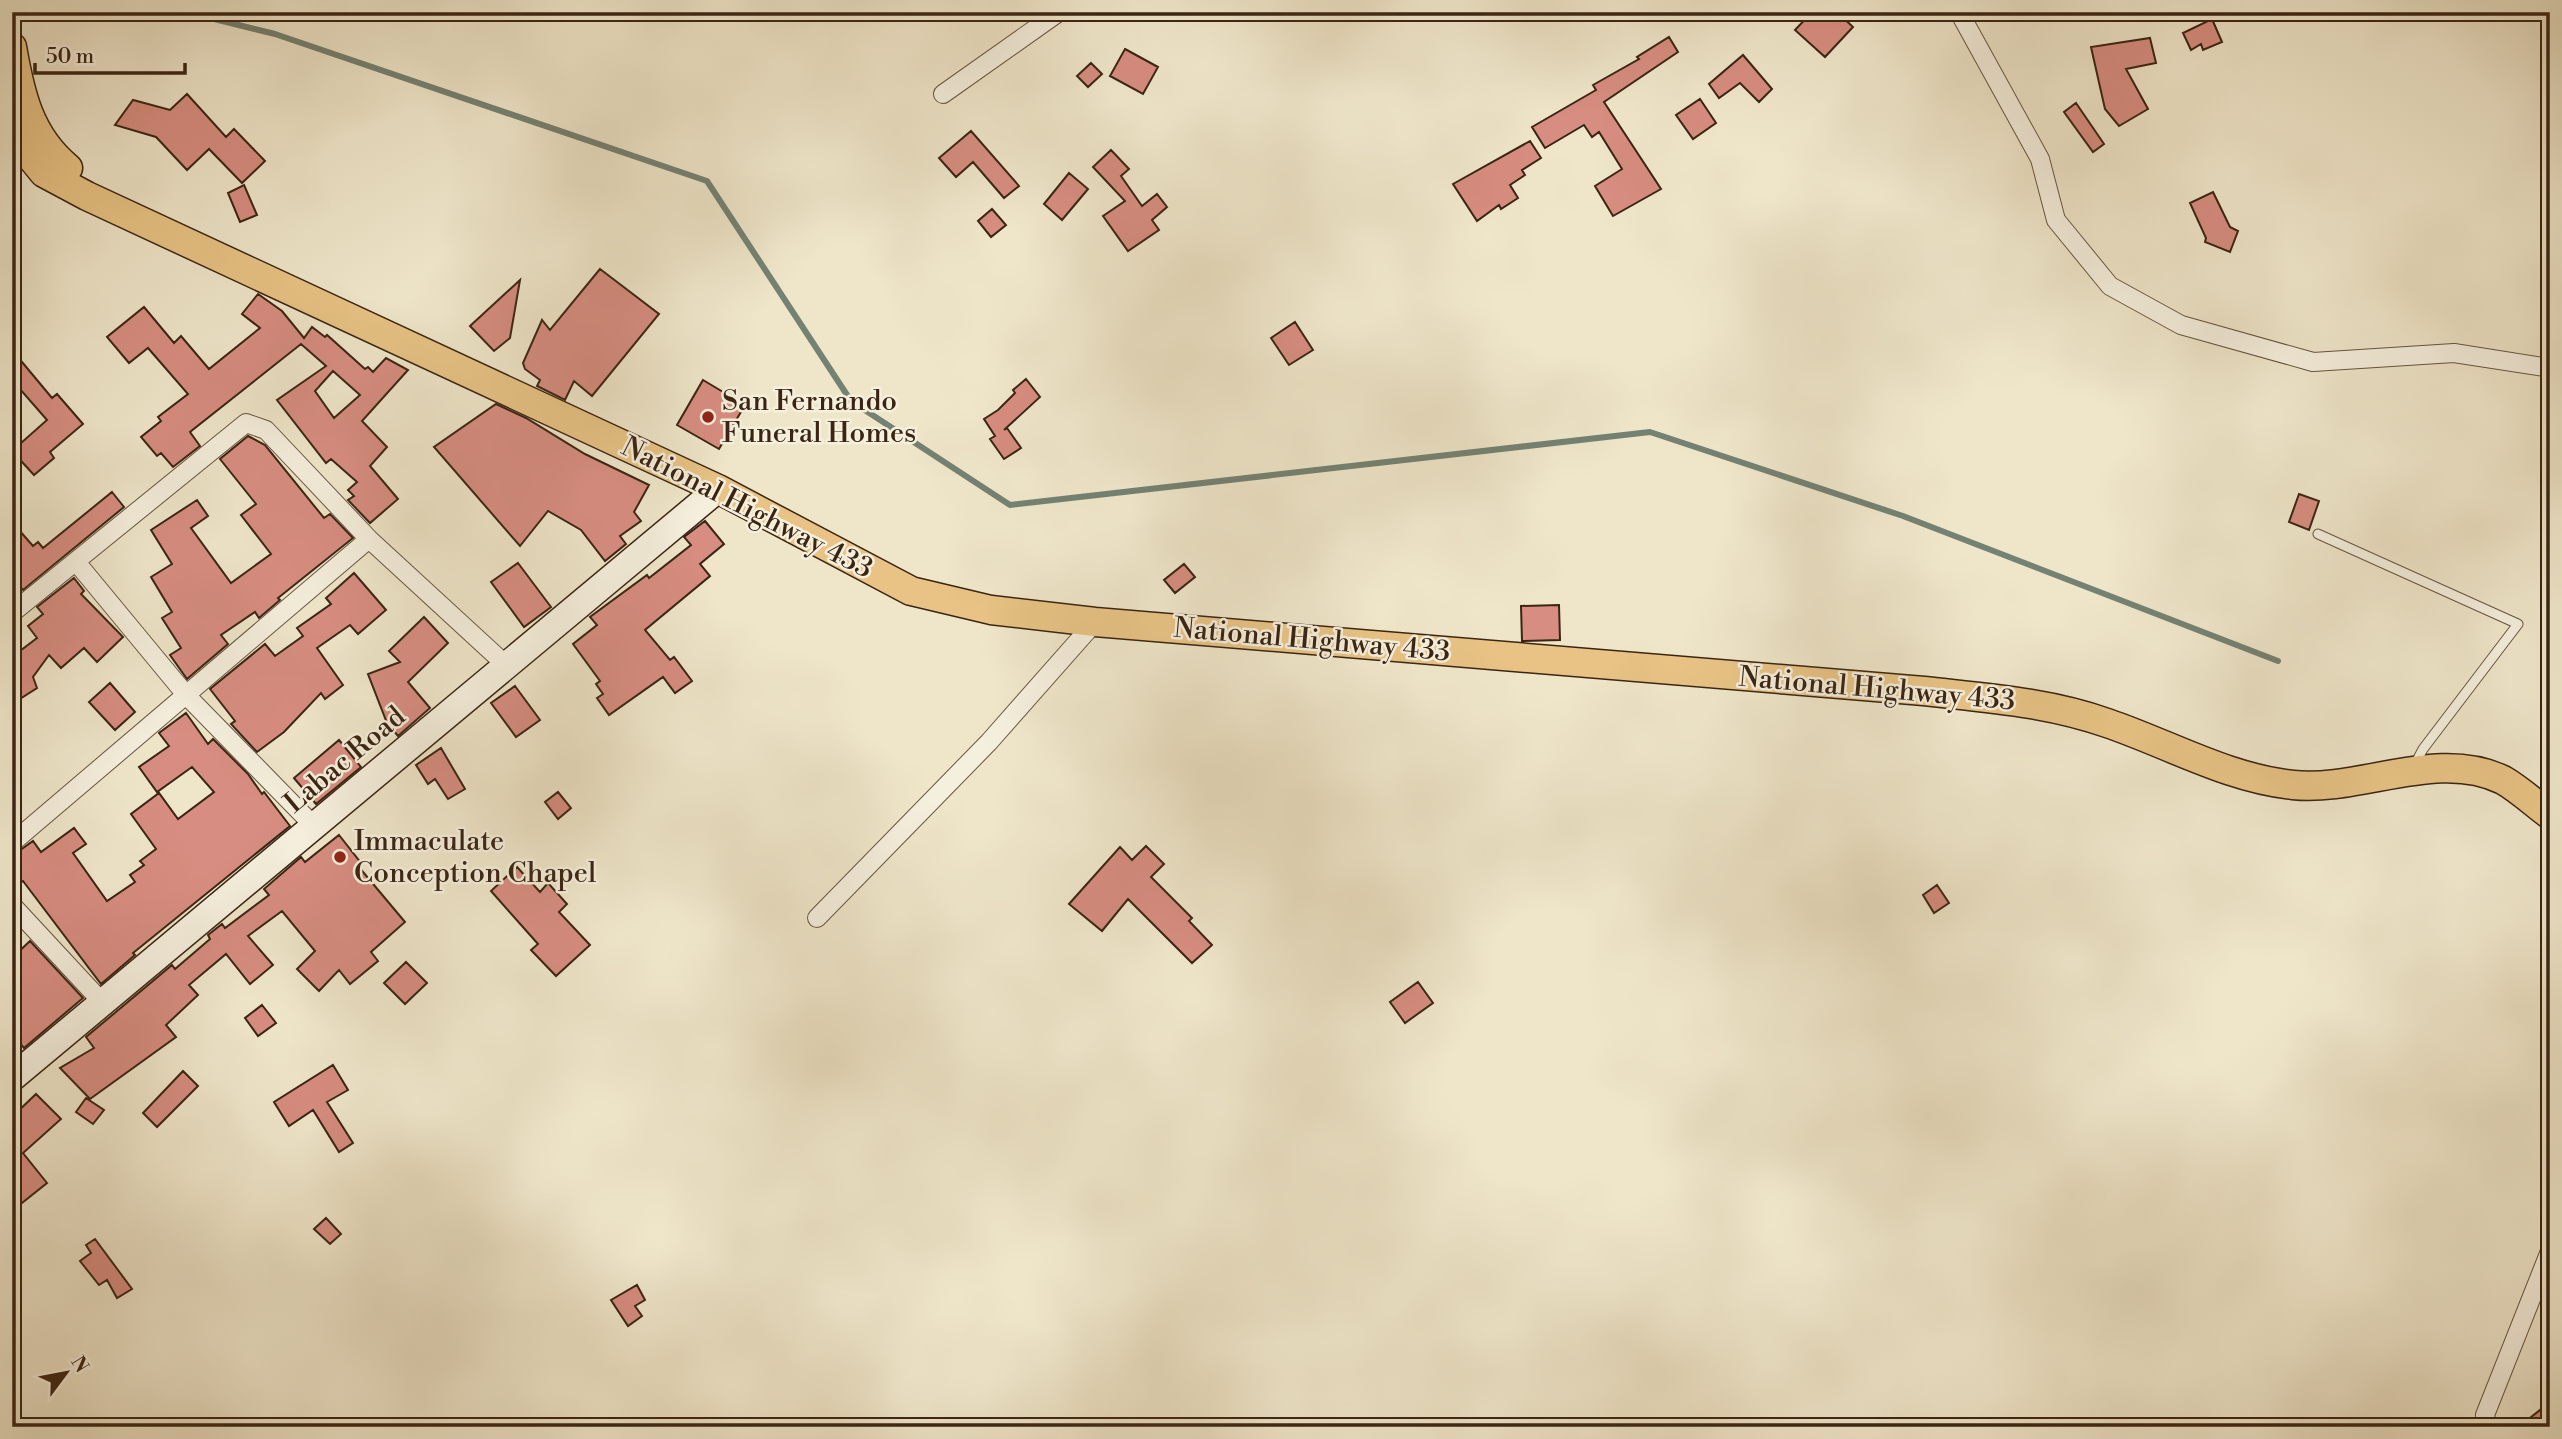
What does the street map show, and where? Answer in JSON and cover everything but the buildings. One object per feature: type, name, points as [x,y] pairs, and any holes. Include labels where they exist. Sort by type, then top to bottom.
[{"type":"main road","name":"National Highway 433","points":[[14,60],[24,108],[43,144],[92,187],[133,215]]},
{"type":"main road","name":"National Highway 433","points":[[12,134],[44,173],[87,196],[133,215],[718,489],[911,591],[991,610],[1095,622],[1993,698],[2062,709],[2107,723],[2224,769],[2292,785],[2329,787],[2412,771],[2460,769],[2502,780],[2550,815]]},
{"type":"street","points":[[943,94],[1059,12]]},
{"type":"street","points":[[1959,12],[2040,159],[2056,220],[2110,286],[2181,325],[2313,362],[2455,354],[2550,368]]},
{"type":"street","points":[[12,613],[77,563],[246,423],[266,430],[369,539],[507,666]]},
{"type":"street","name":"Labac Road","points":[[12,1078],[718,489]]},
{"type":"street","points":[[12,843],[369,539]]},
{"type":"street","points":[[77,563],[187,696],[314,826]]},
{"type":"street","points":[[817,918],[989,742],[1095,622]]},
{"type":"street","points":[[12,905],[102,1002]]},
{"type":"street","points":[[2487,1427],[2486,1415],[2550,1251]]},
{"type":"lane","points":[[2318,534],[2518,624],[2423,749],[2412,771]]},
{"type":"waterway","points":[[186,12],[275,34],[707,181],[851,401],[1010,505],[1650,432],[1903,516],[2278,661]]},
{"type":"place","name":"San Fernando Funeral Homes","points":[[708,417]]},
{"type":"place","name":"Immaculate Conception Chapel","points":[[340,857]]}]
